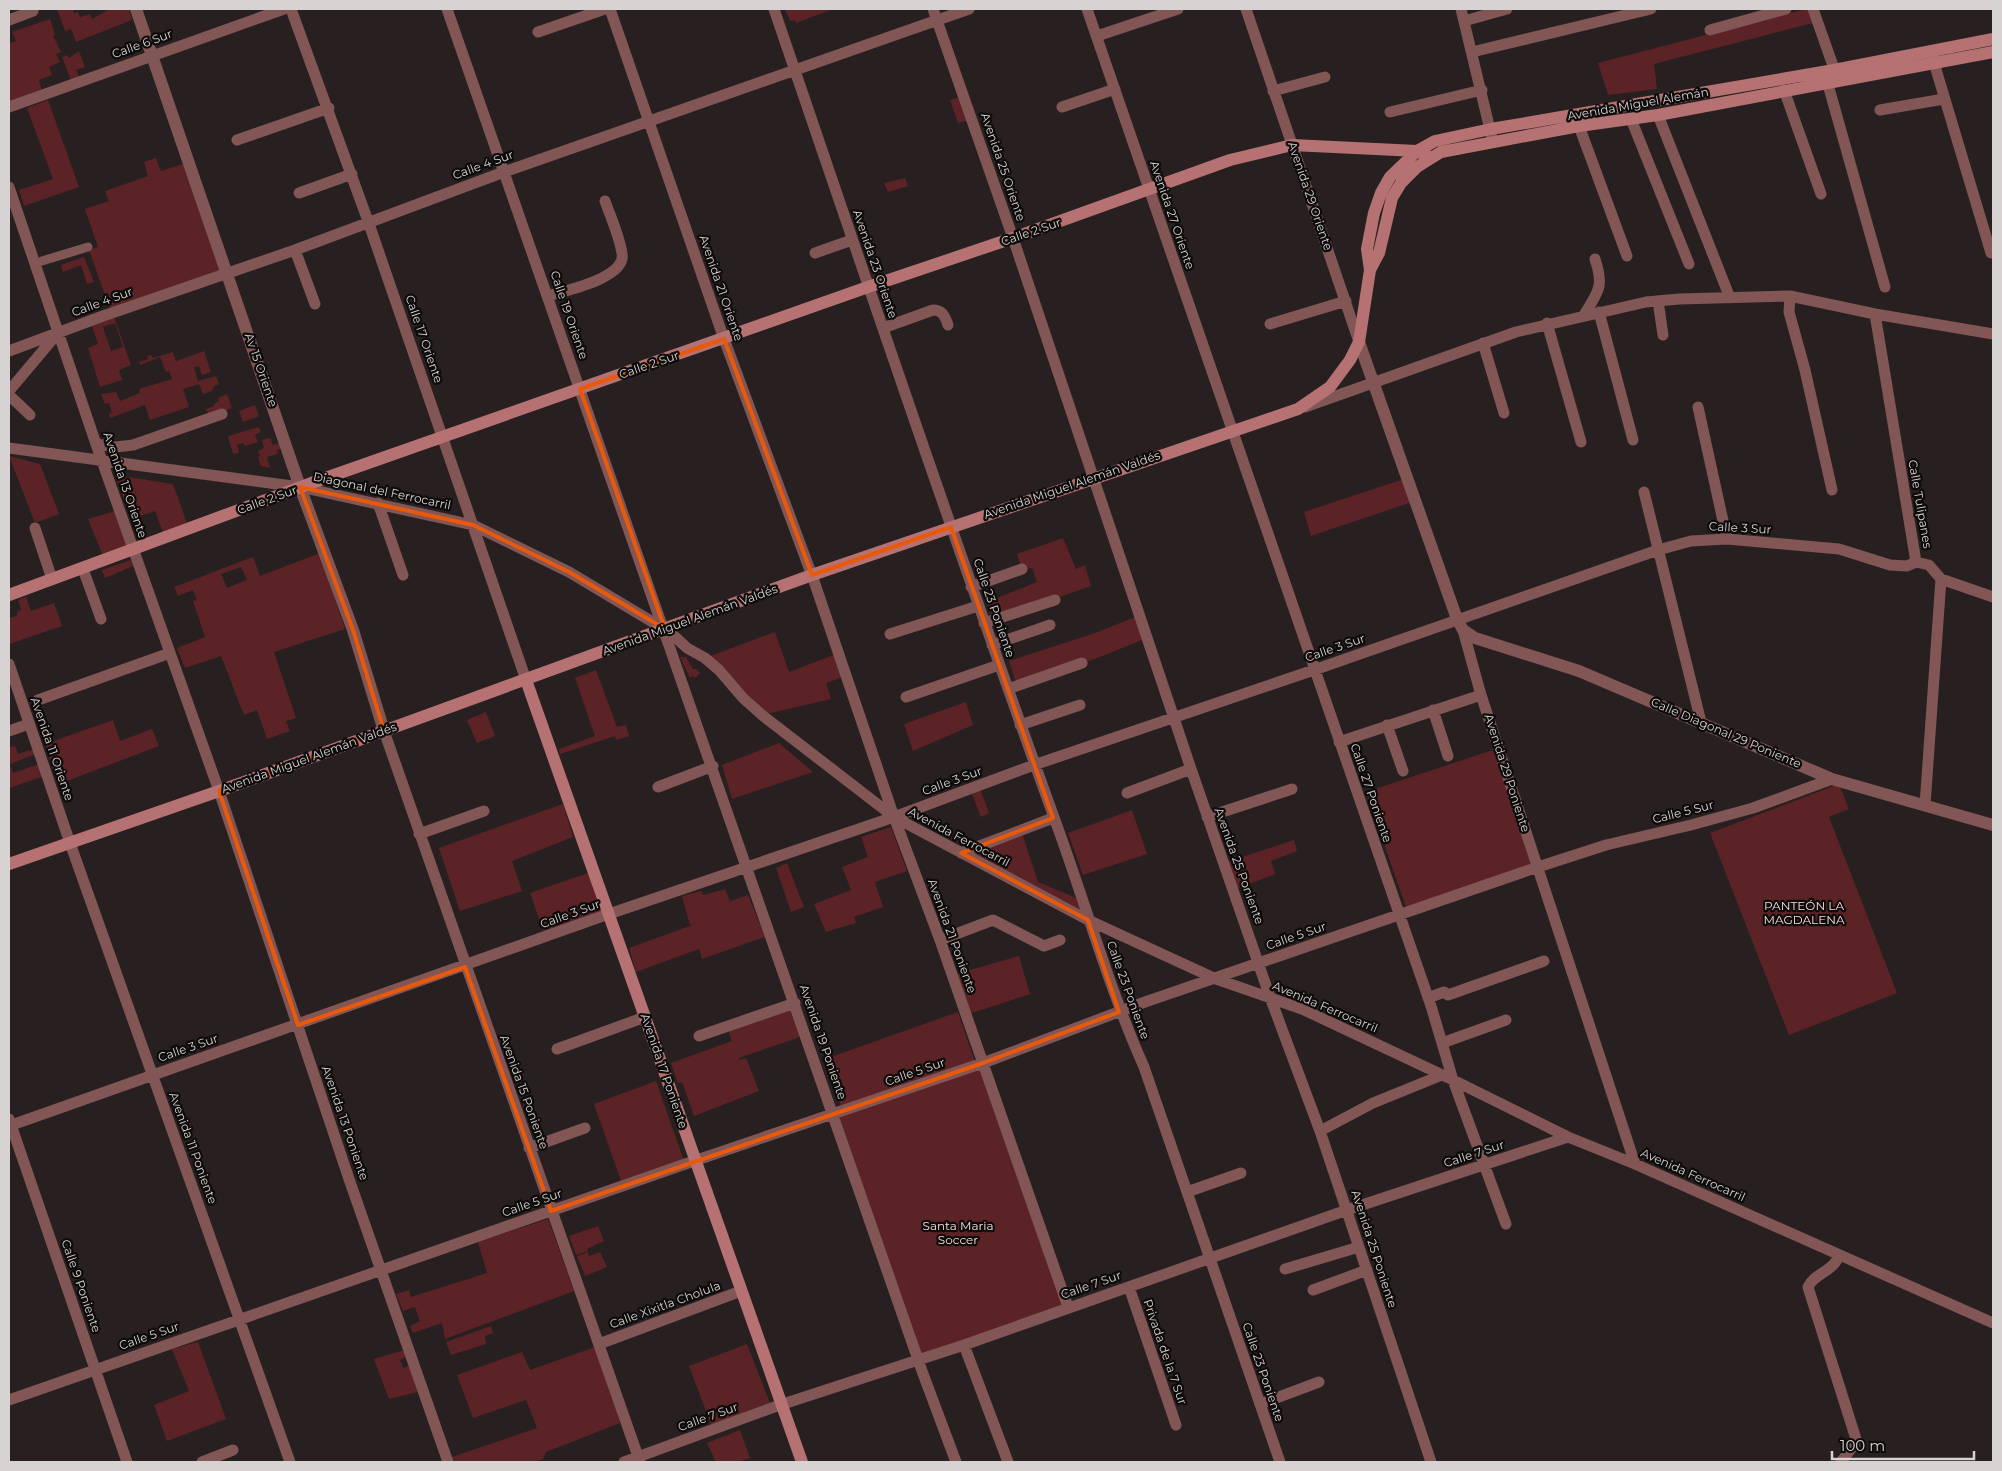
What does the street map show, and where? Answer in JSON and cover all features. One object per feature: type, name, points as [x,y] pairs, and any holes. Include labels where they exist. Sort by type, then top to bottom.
[{"type":"main road","name":"Avenida Miguel Alemán","points":[[1370,270],[1379,253],[1392,198],[1401,183],[1430,157],[1441,152],[1492,136],[1831,77],[1932,57],[1993,40]]},
{"type":"main road","name":"Avenida Miguel Alemán","points":[[1932,57],[1993,52]]},
{"type":"main road","name":"Avenida Miguel Alemán","points":[[1298,409],[1330,387],[1350,360],[1358,342],[1370,270],[1368,249],[1374,213],[1381,193],[1390,177],[1417,151],[1435,141],[1579,126],[1658,115],[1784,90],[1831,77]]},
{"type":"main road","name":"Calle 2 Sur","points":[[9,595],[84,569],[300,487],[580,390],[868,287],[1013,238],[1230,160],[1292,144],[1417,151]]},
{"type":"main road","points":[[1417,151],[1430,157]]},
{"type":"main road","name":"Avenida Miguel Alemán Valdés","points":[[9,864],[219,791],[812,575],[1094,477],[1298,409]]},
{"type":"main road","name":"Avenida 17 Poniente","points":[[526,680],[802,1462]]},
{"type":"street","name":"Av 15 Oriente","points":[[136,9],[300,487],[353,630],[384,731]]},
{"type":"street","name":"Calle 6 Sur","points":[[9,107],[284,9]]},
{"type":"street","name":"Calle 17 Oriente","points":[[291,9],[329,108],[526,680]]},
{"type":"street","name":"Calle 19 Oriente","points":[[447,9],[665,630]]},
{"type":"street","points":[[538,32],[605,9]]},
{"type":"street","name":"Avenida 21 Oriente","points":[[610,9],[724,339],[812,575]]},
{"type":"street","name":"Avenida 23 Oriente","points":[[774,9],[951,527]]},
{"type":"street","name":"Calle 4 Sur","points":[[9,351],[227,272],[295,250],[368,221],[504,172],[795,70],[935,14],[969,9]]},
{"type":"street","name":"Avenida 27 Oriente","points":[[1087,9],[1232,430]]},
{"type":"street","points":[[1097,36],[1178,9]]},
{"type":"street","name":"Avenida 29 Oriente","points":[[1246,9],[1346,301],[1358,342],[1374,383]]},
{"type":"street","points":[[1461,9],[1492,136]]},
{"type":"street","points":[[1464,21],[1507,9]]},
{"type":"street","points":[[1472,52],[1652,9]]},
{"type":"street","points":[[1710,30],[1786,9]]},
{"type":"street","points":[[1813,9],[1886,287]]},
{"type":"street","points":[[9,20],[33,12]]},
{"type":"street","name":"Avenida 25 Oriente","points":[[935,14],[1094,477]]},
{"type":"street","points":[[1932,57],[1991,253]]},
{"type":"street","points":[[1273,91],[1325,77]]},
{"type":"street","points":[[1062,107],[1115,89]]},
{"type":"street","points":[[1390,112],[1482,90]]},
{"type":"street","points":[[1784,90],[1821,194]]},
{"type":"street","points":[[1880,110],[1944,99]]},
{"type":"street","points":[[237,140],[329,108]]},
{"type":"street","points":[[1658,115],[1730,298]]},
{"type":"street","points":[[1631,119],[1690,264]]},
{"type":"street","points":[[1579,126],[1627,256]]},
{"type":"street","points":[[299,194],[352,174]]},
{"type":"street","name":"Avenida 13 Oriente","points":[[9,187],[96,444],[219,791]]},
{"type":"street","points":[[548,296],[612,274],[621,265],[623,254],[605,201]]},
{"type":"street","points":[[815,253],[852,240]]},
{"type":"street","points":[[42,261],[88,247]]},
{"type":"street","points":[[295,250],[315,304]]},
{"type":"street","points":[[1584,315],[1595,297],[1601,278],[1595,259]]},
{"type":"street","points":[[1790,296],[1789,312],[1805,370],[1832,490]]},
{"type":"street","name":"Avenida Miguel Alemán Valdés","points":[[1298,409],[1483,343],[1547,323],[1658,301],[1790,296],[1875,314],[1993,334]]},
{"type":"street","points":[[1270,324],[1346,301]]},
{"type":"street","points":[[1658,301],[1663,335]]},
{"type":"street","points":[[883,328],[933,310],[938,310],[944,314],[948,325]]},
{"type":"street","points":[[1600,312],[1632,440]]},
{"type":"street","name":"Calle Tulipanes","points":[[1875,314],[1916,562],[1929,565],[1941,579]]},
{"type":"street","points":[[1547,323],[1581,442]]},
{"type":"street","points":[[9,390],[58,333]]},
{"type":"street","points":[[1483,343],[1504,414]]},
{"type":"street","name":"Avenida 29 Poniente","points":[[1374,383],[1460,625],[1481,695],[1635,1164]]},
{"type":"street","points":[[9,395],[30,415]]},
{"type":"street","points":[[1698,407],[1727,539]]},
{"type":"street","points":[[96,444],[116,447],[133,446],[222,414]]},
{"type":"street","name":"Calle 27 Poniente","points":[[1232,430],[1400,915],[1453,1080],[1506,1224]]},
{"type":"street","name":"Diagonal del Ferrocarril","points":[[9,448],[300,487],[473,524],[569,572],[665,630]]},
{"type":"street","name":"Avenida 25 Poniente","points":[[1094,477],[1207,817],[1270,997],[1320,1131],[1431,1462]]},
{"type":"street","points":[[1644,492],[1701,722]]},
{"type":"street","points":[[378,503],[403,575]]},
{"type":"street","name":"Calle 23 Poniente","points":[[951,527],[1119,1012],[1144,1067],[1280,1462]]},
{"type":"street","points":[[35,528],[52,579]]},
{"type":"street","name":"Calle 3 Sur","points":[[10,1124],[465,967],[747,866],[894,817],[1034,765],[1314,670],[1460,625],[1658,550],[1692,540],[1727,539],[1839,549],[1890,565],[1907,566],[1916,562]]},
{"type":"street","points":[[84,569],[102,619]]},
{"type":"street","points":[[971,587],[1022,569]]},
{"type":"street","name":"Avenida 21 Poniente","points":[[812,575],[894,817],[940,940],[1068,1307]]},
{"type":"street","points":[[1924,805],[1941,579],[1993,597]]},
{"type":"street","points":[[984,623],[1055,600]]},
{"type":"street","points":[[890,634],[978,606]]},
{"type":"street","points":[[992,645],[1050,625]]},
{"type":"street","name":"Calle Diagonal 29 Poniente","points":[[1460,625],[1475,638],[1579,670],[1832,779],[1993,825]]},
{"type":"street","name":"Avenida 19 Poniente","points":[[665,630],[956,1462]]},
{"type":"street","name":"Avenida Ferrocarril","points":[[665,630],[719,670],[743,698],[762,715],[894,817],[1088,920],[1216,979],[1302,1009],[1442,1074],[1568,1137],[1635,1164],[1993,1323]]},
{"type":"street","points":[[38,700],[170,653]]},
{"type":"street","points":[[1008,689],[1082,662]]},
{"type":"street","name":"Avenida 11 Oriente","points":[[9,664],[70,843]]},
{"type":"street","points":[[906,697],[999,665]]},
{"type":"street","points":[[1339,742],[1481,695]]},
{"type":"street","points":[[1020,725],[1080,705]]},
{"type":"street","points":[[1433,710],[1448,756]]},
{"type":"street","points":[[9,731],[29,724]]},
{"type":"street","points":[[1387,725],[1403,771]]},
{"type":"street","name":"Avenida 15 Poniente","points":[[384,731],[639,1460]]},
{"type":"street","points":[[658,787],[712,766]]},
{"type":"street","points":[[1127,793],[1191,770]]},
{"type":"street","name":"Calle 5 Sur","points":[[9,1400],[94,1368],[239,1320],[696,1160],[834,1115],[983,1063],[1119,1012],[1538,867],[1606,845],[1753,808],[1832,779]]},
{"type":"street","points":[[1207,817],[1292,789]]},
{"type":"street","name":"Avenida 13 Poniente","points":[[219,791],[448,1462]]},
{"type":"street","points":[[419,834],[484,811]]},
{"type":"street","points":[[961,853],[1053,818]]},
{"type":"street","name":"Avenida 11 Poniente","points":[[70,843],[290,1462]]},
{"type":"street","points":[[940,940],[993,920],[1044,946],[1060,940]]},
{"type":"street","points":[[1429,1002],[1446,1000],[1448,995],[1544,961]]},
{"type":"street","points":[[699,1036],[795,1003]]},
{"type":"street","points":[[557,1049],[645,1017]]},
{"type":"street","points":[[1442,1043],[1506,1020]]},
{"type":"street","points":[[1320,1131],[1374,1103],[1442,1074]]},
{"type":"street","name":"Calle 9 Poniente","points":[[10,1124],[127,1462]]},
{"type":"street","points":[[529,1148],[584,1128]]},
{"type":"street","name":"Calle 7 Sur","points":[[624,1462],[639,1460],[782,1405],[964,1345],[1347,1210],[1485,1166],[1568,1137]]},
{"type":"street","points":[[1187,1192],[1241,1173]]},
{"type":"street","points":[[1285,1269],[1359,1247]]},
{"type":"street","points":[[1839,1255],[1832,1268],[1811,1280],[1808,1286],[1856,1439],[1854,1445],[1841,1462]]},
{"type":"street","points":[[1313,1290],[1367,1270]]},
{"type":"street","name":"Privada de la 7 Sur","points":[[1129,1287],[1176,1426]]},
{"type":"street","name":"Calle Xixitla Cholula","points":[[599,1344],[742,1291]]},
{"type":"street","points":[[964,1345],[1008,1462]]},
{"type":"street","points":[[1260,1404],[1319,1382]]},
{"type":"street","points":[[202,1462],[233,1450]]},
{"type":"highlighted area","points":[[724,339],[812,575],[951,527],[1053,818],[961,853],[1088,920],[1119,1012],[983,1063],[551,1211],[465,967],[298,1025],[219,791],[384,731],[353,630],[300,487],[473,525],[569,572],[665,629],[580,389]]},
{"type":"green space","points":[[57,9],[78,9],[73,11],[74,13],[78,12],[80,17],[90,14],[92,19],[110,9],[129,9],[132,20],[76,42],[71,29],[65,31]]},
{"type":"green space","points":[[785,9],[833,9],[796,23],[795,20],[790,21]]},
{"type":"green space","points":[[1808,9],[1813,23],[1654,64],[1657,89],[1608,95],[1598,63]]},
{"type":"green space","points":[[50,19],[55,35],[53,36],[61,52],[56,54],[60,62],[49,67],[52,75],[39,80],[42,91],[9,103],[9,40],[11,43],[16,41],[12,32]]},
{"type":"green space","points":[[79,51],[85,67],[76,70],[79,76],[71,80],[62,57],[67,55],[69,58]]},
{"type":"green space","points":[[960,97],[969,120],[958,123],[950,100]]},
{"type":"green space","points":[[48,100],[79,187],[24,206],[19,190],[53,179],[27,108]]},
{"type":"green space","points":[[156,158],[161,171],[183,164],[220,271],[110,309],[89,250],[98,247],[85,209],[109,201],[105,191],[148,176],[144,162]]},
{"type":"green space","points":[[905,178],[908,186],[888,192],[884,183]]},
{"type":"green space","points":[[84,257],[94,282],[87,284],[81,265],[63,272],[61,265]]},
{"type":"green space","points":[[114,317],[131,365],[119,370],[122,380],[100,387],[88,348],[98,344],[92,326]],"holes":[[[115,323],[123,347],[111,351],[103,327]]]},
{"type":"green space","points":[[204,351],[211,372],[202,375],[199,366],[194,367],[198,381],[216,376],[219,384],[214,386],[212,391],[203,394],[199,384],[183,389],[189,407],[150,420],[145,405],[110,418],[109,414],[112,412],[109,403],[105,404],[101,394],[116,392],[120,401],[140,393],[139,389],[172,379],[169,371],[166,372],[160,357],[140,365],[139,362],[148,359],[147,356],[151,355],[153,358],[173,352],[176,361]]},
{"type":"green space","points":[[227,394],[232,408],[210,416],[206,409],[214,406],[219,401],[218,398]]},
{"type":"green space","points":[[255,405],[259,416],[243,422],[239,411]]},
{"type":"green space","points":[[259,427],[261,432],[255,435],[258,442],[245,446],[243,443],[237,445],[239,453],[233,454],[228,436]]},
{"type":"green space","points":[[270,438],[273,445],[282,442],[284,448],[277,450],[278,454],[267,457],[270,468],[261,466],[258,451],[264,448],[262,440]]},
{"type":"green space","points":[[9,456],[40,464],[59,514],[35,523]]},
{"type":"green space","points":[[115,475],[173,484],[188,526],[164,535],[155,511],[131,519]]},
{"type":"green space","points":[[1407,478],[1415,501],[1311,536],[1304,512]]},
{"type":"green space","points":[[115,511],[128,548],[103,556],[88,519]]},
{"type":"green space","points":[[1063,538],[1076,569],[1085,565],[1091,586],[994,620],[987,602],[1037,582],[1032,568],[1022,569],[1017,554]]},
{"type":"green space","points":[[320,553],[345,629],[274,652],[296,718],[286,721],[290,731],[267,739],[257,710],[244,715],[221,656],[185,668],[177,648],[205,637],[193,601],[197,600],[193,590],[178,596],[174,587],[253,557],[260,576]],"holes":[[[241,567],[247,580],[227,588],[221,574]]]},
{"type":"green space","points":[[131,560],[133,566],[105,578],[102,570]]},
{"type":"green space","points":[[26,597],[31,611],[54,603],[62,626],[9,644],[9,618],[17,616],[21,609],[18,600]]},
{"type":"green space","points":[[1140,615],[1147,638],[1100,657],[1017,686],[1009,661],[1095,633]]},
{"type":"green space","points":[[775,632],[789,672],[839,653],[846,676],[826,683],[831,699],[762,715],[705,658]]},
{"type":"green space","points":[[680,657],[686,657],[693,669],[697,669],[700,673],[695,678],[692,676],[690,678]]},
{"type":"green space","points":[[596,670],[617,727],[626,725],[629,736],[616,740],[615,736],[560,754],[559,749],[595,736],[575,678]]},
{"type":"green space","points":[[966,702],[973,725],[913,751],[904,724]]},
{"type":"green space","points":[[486,712],[495,736],[477,743],[467,720]]},
{"type":"green space","points":[[113,720],[120,741],[152,729],[159,746],[59,784],[45,744]]},
{"type":"green space","points":[[779,743],[813,772],[732,799],[722,765]]},
{"type":"green space","points":[[15,746],[18,754],[34,749],[36,754],[10,764],[13,773],[39,764],[44,776],[9,788],[9,747]]},
{"type":"green space","points":[[1499,748],[1537,864],[1406,907],[1366,792]]},
{"type":"green space","name":"PANTEÓN LA MAGDALENA","points":[[1839,784],[1849,809],[1829,817],[1897,993],[1789,1035],[1710,833]]},
{"type":"green space","points":[[979,786],[989,813],[981,817],[970,789]]},
{"type":"green space","points":[[563,804],[573,837],[512,861],[522,891],[460,911],[439,848]]},
{"type":"green space","points":[[1132,810],[1147,854],[1083,875],[1068,833]]},
{"type":"green space","points":[[891,827],[907,871],[875,882],[883,907],[854,917],[856,923],[826,932],[814,904],[851,890],[842,867],[868,857],[861,837]]},
{"type":"green space","points":[[1021,830],[1038,882],[1081,900],[1088,920],[961,853]]},
{"type":"green space","points":[[1294,840],[1297,851],[1271,861],[1275,874],[1233,890],[1224,863]]},
{"type":"green space","points":[[787,863],[804,907],[791,912],[776,868]]},
{"type":"green space","points":[[588,873],[602,913],[544,933],[530,893]]},
{"type":"green space","points":[[725,889],[730,901],[748,895],[765,937],[702,959],[699,949],[636,972],[629,948],[695,924],[690,925],[682,896],[701,891],[703,895]]},
{"type":"green space","points":[[1019,956],[1030,994],[966,1015],[952,975]]},
{"type":"green space","points":[[789,1007],[800,1037],[739,1058],[739,1060],[746,1058],[759,1091],[694,1116],[682,1082],[678,1083],[671,1063],[732,1041],[727,1027]]},
{"type":"green space","points":[[958,1012],[975,1062],[841,1107],[825,1059]]},
{"type":"green space","name":"Santa Maria Soccer","points":[[983,1063],[1068,1307],[919,1360],[834,1115]]},
{"type":"green space","points":[[656,1081],[684,1161],[621,1181],[594,1104]]},
{"type":"green space","points":[[548,1219],[574,1291],[445,1339],[442,1323],[413,1333],[410,1326],[420,1321],[415,1307],[403,1311],[396,1294],[409,1290],[411,1297],[487,1273],[478,1242]]},
{"type":"green space","points":[[598,1226],[604,1241],[587,1249],[588,1251],[576,1255],[569,1236]]},
{"type":"green space","points":[[588,1252],[589,1256],[600,1252],[607,1267],[585,1276],[577,1256]]},
{"type":"green space","points":[[491,1326],[493,1333],[485,1336],[486,1344],[451,1355],[446,1342]]},
{"type":"green space","points":[[198,1342],[226,1419],[167,1441],[154,1405],[189,1391],[172,1349]]},
{"type":"green space","points":[[747,1344],[771,1406],[712,1427],[689,1366]]},
{"type":"green space","points":[[598,1346],[620,1423],[546,1452],[543,1459],[535,1462],[454,1462],[452,1457],[537,1428],[526,1400],[473,1418],[457,1375],[522,1352],[530,1370]]},
{"type":"green space","points":[[404,1350],[406,1357],[400,1360],[403,1368],[409,1366],[418,1392],[389,1399],[374,1359]]},
{"type":"green space","points":[[740,1430],[750,1458],[737,1462],[716,1462],[707,1443]]}]
